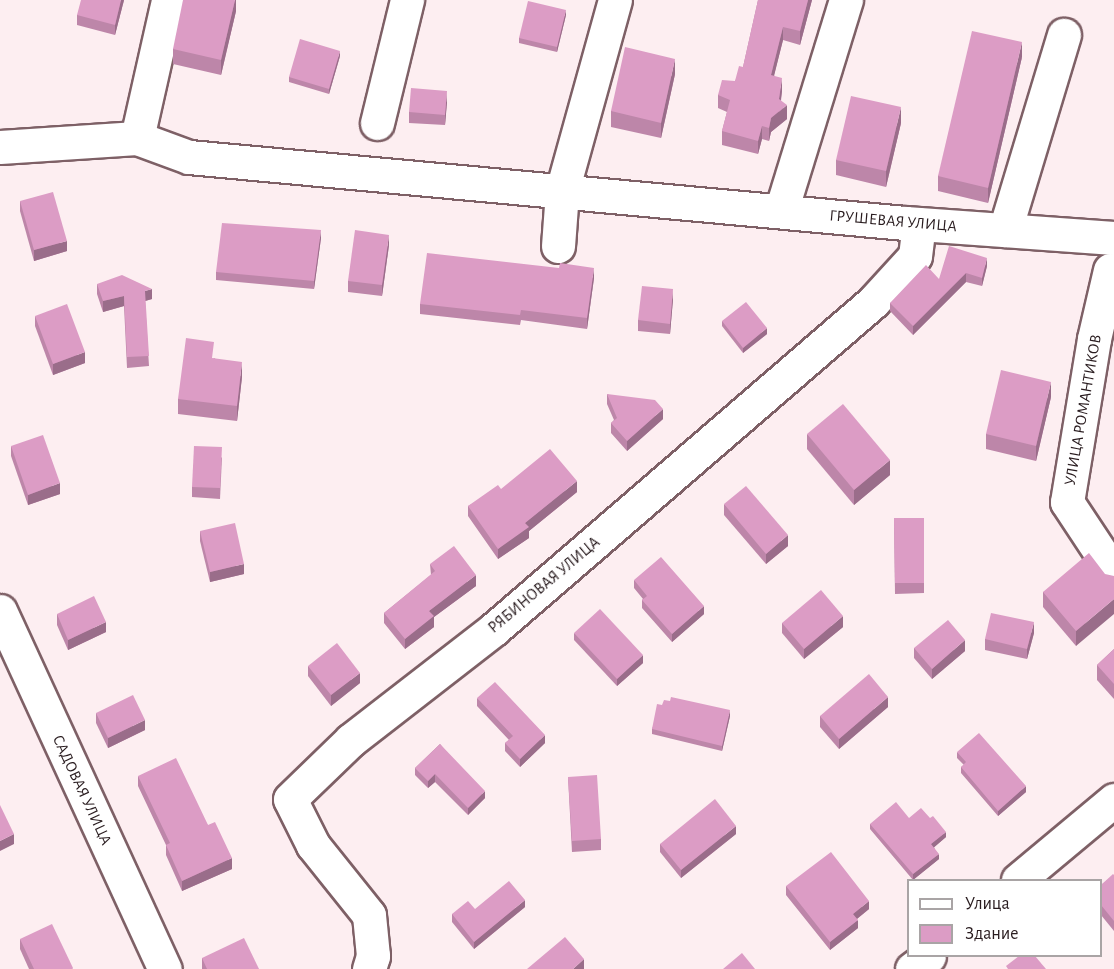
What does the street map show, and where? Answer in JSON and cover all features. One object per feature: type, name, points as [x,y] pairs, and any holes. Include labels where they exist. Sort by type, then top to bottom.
[{"type":"street","points":[[0,147],[137,138],[168,0]]},
{"type":"street","points":[[377,123],[407,0]]},
{"type":"street","points":[[781,212],[846,0]]},
{"type":"street","points":[[558,246],[562,191],[613,8]]},
{"type":"street","points":[[1005,230],[1064,35]]},
{"type":"street","name":"ГРУШЕВАЯ УЛИЦА","points":[[137,138],[189,157],[781,212],[1005,230],[1109,255]]},
{"type":"street","name":"РЯБИНОВАЯ УЛИЦА","points":[[369,969],[373,956],[369,915],[313,845],[290,799],[351,740],[494,629],[873,302],[915,256],[919,224]]},
{"type":"street","name":"УЛИЦА РОМАНТИКОВ","points":[[1109,255],[1067,502],[1114,573]]},
{"type":"street","name":"САДОВАЯ УЛИЦА","points":[[0,611],[165,969]]},
{"type":"street","points":[[1019,879],[1114,800]]},
{"type":"street","points":[[912,969],[928,957]]},
{"type":"building","points":[[81,0],[121,0],[115,25],[77,15]]},
{"type":"building","points":[[183,0],[235,0],[221,60],[173,49]]},
{"type":"building","points":[[758,0],[808,0],[800,31],[783,27],[771,75],[782,78],[779,99],[787,105],[771,118],[769,128],[762,126],[758,141],[722,131],[730,100],[718,95],[722,80],[735,81],[739,66],[743,67]]},
{"type":"building","points":[[528,1],[566,10],[557,47],[519,38]]},
{"type":"building","points":[[972,31],[1022,42],[988,188],[938,176]]},
{"type":"building","points":[[300,39],[340,51],[329,89],[289,77]]},
{"type":"building","points":[[625,47],[675,59],[661,123],[611,111]]},
{"type":"building","points":[[411,88],[447,91],[445,115],[409,112]]},
{"type":"building","points":[[851,96],[901,107],[886,171],[836,160]]},
{"type":"building","points":[[53,192],[67,241],[34,250],[20,201]]},
{"type":"building","points":[[222,223],[321,230],[314,281],[216,272]]},
{"type":"building","points":[[355,230],[389,235],[382,285],[348,281]]},
{"type":"building","points":[[949,246],[987,258],[982,278],[966,273],[913,326],[890,303],[926,265],[939,279]]},
{"type":"building","points":[[427,253],[559,268],[560,263],[594,268],[587,318],[521,310],[520,315],[420,304]]},
{"type":"building","points":[[122,275],[152,289],[145,291],[149,356],[127,357],[124,296],[103,301],[97,284]]},
{"type":"building","points":[[642,286],[673,289],[670,324],[638,320]]},
{"type":"building","points":[[746,302],[767,328],[743,348],[722,321]]},
{"type":"building","points":[[67,304],[85,352],[53,364],[35,316]]},
{"type":"building","points":[[186,338],[214,342],[212,358],[242,362],[237,406],[178,399]]},
{"type":"building","points":[[1001,370],[1051,382],[1036,446],[986,434]]},
{"type":"building","points":[[607,394],[655,400],[663,409],[627,441],[611,423],[617,418]]},
{"type":"building","points":[[843,404],[890,460],[854,490],[807,434]]},
{"type":"building","points":[[43,435],[60,483],[28,495],[11,446]]},
{"type":"building","points":[[194,446],[222,447],[220,488],[192,487]]},
{"type":"building","points":[[550,449],[577,481],[525,523],[529,527],[498,549],[468,506],[498,485],[501,489]]},
{"type":"building","points":[[746,486],[788,535],[766,554],[724,504]]},
{"type":"building","points":[[894,518],[924,518],[924,583],[895,583]]},
{"type":"building","points":[[235,523],[244,564],[210,572],[200,531]]},
{"type":"building","points":[[454,546],[476,575],[429,611],[434,616],[405,639],[384,613],[435,571],[430,564]]},
{"type":"building","points":[[1089,553],[1105,574],[1114,576],[1114,599],[1076,631],[1043,592]]},
{"type":"building","points":[[661,557],[704,606],[672,634],[642,600],[647,596],[634,580]]},
{"type":"building","points":[[821,590],[843,616],[804,649],[782,623]]},
{"type":"building","points":[[94,596],[106,622],[68,640],[57,614]]},
{"type":"building","points":[[600,609],[643,655],[617,679],[574,633]]},
{"type":"building","points":[[991,613],[1034,622],[1027,649],[985,639]]},
{"type":"building","points":[[948,620],[965,640],[932,669],[914,648]]},
{"type":"building","points":[[337,643],[360,673],[331,695],[308,666]]},
{"type":"building","points":[[1114,649],[1114,684],[1097,665]]},
{"type":"building","points":[[869,674],[888,697],[839,739],[820,716]]},
{"type":"building","points":[[495,682],[545,735],[520,759],[505,743],[513,736],[477,698]]},
{"type":"building","points":[[133,695],[145,720],[108,738],[96,713]]},
{"type":"building","points":[[671,697],[730,710],[722,746],[652,729],[657,704],[662,705],[664,700],[670,701]]},
{"type":"building","points":[[979,733],[1026,786],[998,811],[961,767],[966,762],[957,752]]},
{"type":"building","points":[[440,744],[485,791],[468,808],[435,774],[428,781],[415,768]]},
{"type":"building","points":[[176,758],[208,825],[215,822],[232,858],[182,881],[166,845],[170,843],[138,776]]},
{"type":"building","points":[[597,775],[601,839],[572,841],[568,777]]},
{"type":"building","points":[[715,799],[736,826],[681,870],[660,844]]},
{"type":"building","points":[[896,802],[909,818],[921,808],[930,818],[933,816],[946,832],[931,844],[939,854],[913,874],[870,824]]},
{"type":"building","points":[[0,805],[14,834],[0,841]]},
{"type":"building","points":[[831,852],[869,901],[853,914],[858,920],[830,942],[786,886]]},
{"type":"building","points":[[1114,875],[1114,921],[1102,906],[1102,884]]},
{"type":"building","points":[[509,881],[525,900],[474,942],[452,914],[468,901],[475,909]]},
{"type":"building","points":[[52,924],[72,969],[34,969],[20,939]]},
{"type":"building","points":[[565,937],[584,959],[573,969],[527,969]]},
{"type":"building","points":[[244,938],[259,969],[207,969],[202,958]]},
{"type":"building","points":[[742,953],[755,969],[723,969]]},
{"type":"building","points":[[1018,957],[1036,957],[1046,969],[1008,969],[1006,966]]}]
